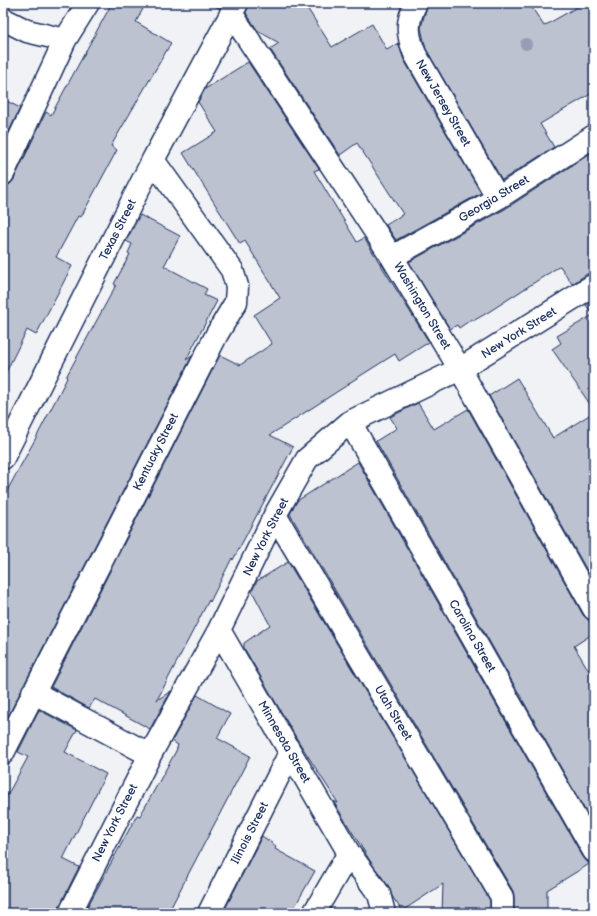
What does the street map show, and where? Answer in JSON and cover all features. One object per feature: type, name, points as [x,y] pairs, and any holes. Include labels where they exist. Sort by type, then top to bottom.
[{"type":"street","points":[[3,174],[65,40],[88,3]]},
{"type":"street","name":"New Jersey Street","points":[[416,3],[409,20],[408,30],[410,42],[415,54],[498,198]]},
{"type":"street","name":"Texas Street","points":[[3,458],[153,160],[234,8]]},
{"type":"street","name":"Washington Street","points":[[234,8],[392,258],[460,369],[594,609]]},
{"type":"street","points":[[3,19],[27,31],[65,40]]},
{"type":"street","name":"Georgia Street","points":[[392,258],[498,198],[594,136]]},
{"type":"street","name":"Kentucky Street","points":[[3,752],[217,334],[236,302],[237,286],[232,270],[153,160]]},
{"type":"street","name":"New York Street","points":[[70,913],[150,755],[219,630],[275,515],[307,459],[350,422],[460,369],[594,285]]},
{"type":"street","name":"Carolina Street","points":[[350,422],[594,851]]},
{"type":"street","name":"Utah Street","points":[[275,515],[502,897],[502,913]]},
{"type":"street","name":"Minnesota Street","points":[[219,630],[349,853],[379,894],[384,913]]},
{"type":"street","points":[[33,692],[150,755]]},
{"type":"street","name":"Ilinois Street","points":[[209,913],[290,753]]},
{"type":"street","points":[[314,913],[349,853]]},
{"type":"building","points":[[112,3],[146,3],[136,22],[171,43],[111,146],[117,150],[81,217],[78,216],[56,257],[72,266],[36,335],[27,330],[3,378],[3,186],[10,184],[14,179],[46,112],[51,115]]},
{"type":"building","points":[[210,3],[223,3],[220,9]]},
{"type":"building","points":[[249,3],[304,3],[332,47],[372,24],[387,50],[398,43],[404,60],[481,193],[396,240],[386,225],[403,214],[357,143],[340,155],[270,49],[279,43],[258,31],[246,13]]},
{"type":"building","points":[[428,3],[529,3],[544,26],[584,3],[594,3],[594,92],[540,124],[554,147],[502,180],[426,49],[421,28]]},
{"type":"building","points":[[248,62],[319,169],[314,171],[357,242],[364,238],[429,342],[399,361],[395,354],[270,435],[293,447],[233,560],[232,558],[210,602],[209,600],[157,700],[171,691],[150,729],[95,699],[89,708],[51,687],[220,355],[240,365],[272,344],[254,315],[280,298],[245,241],[240,244],[183,153],[217,132],[198,102],[205,89]]},
{"type":"building","points":[[3,99],[20,108],[3,144]]},
{"type":"building","points":[[594,151],[594,273],[587,274],[572,284],[560,266],[487,313],[473,321],[472,319],[459,328],[457,325],[450,329],[409,262],[505,209]]},
{"type":"building","points":[[140,215],[180,236],[164,266],[207,289],[204,295],[217,301],[186,360],[192,356],[3,726],[3,498],[116,285],[114,284],[130,254],[128,253],[132,244],[126,241]]},
{"type":"building","points":[[594,300],[594,410],[552,349],[561,343],[557,336],[593,315],[586,305]]},
{"type":"building","points":[[517,378],[553,438],[594,412],[594,583],[489,396]]},
{"type":"building","points":[[418,403],[434,429],[468,409],[583,615],[588,620],[594,621],[594,633],[574,646],[594,679],[594,826],[376,441],[397,428],[390,417]]},
{"type":"building","points":[[358,462],[583,857],[587,862],[591,863],[547,890],[547,913],[514,913],[513,891],[290,514],[297,501]]},
{"type":"building","points":[[288,562],[490,900],[490,913],[442,913],[443,884],[402,911],[392,896],[389,887],[372,864],[333,801],[338,803],[297,739],[244,648],[244,643],[270,625],[252,591],[257,581]]},
{"type":"building","points":[[197,695],[230,714],[217,738],[250,756],[168,913],[84,913],[137,815],[140,816],[176,751],[178,745],[172,741]]},
{"type":"building","points":[[39,710],[77,730],[65,752],[106,774],[63,859],[79,867],[59,907],[58,913],[3,913],[3,803],[28,757],[18,752]]},
{"type":"building","points":[[262,836],[276,846],[275,849],[315,871],[291,913],[223,913]]}]
